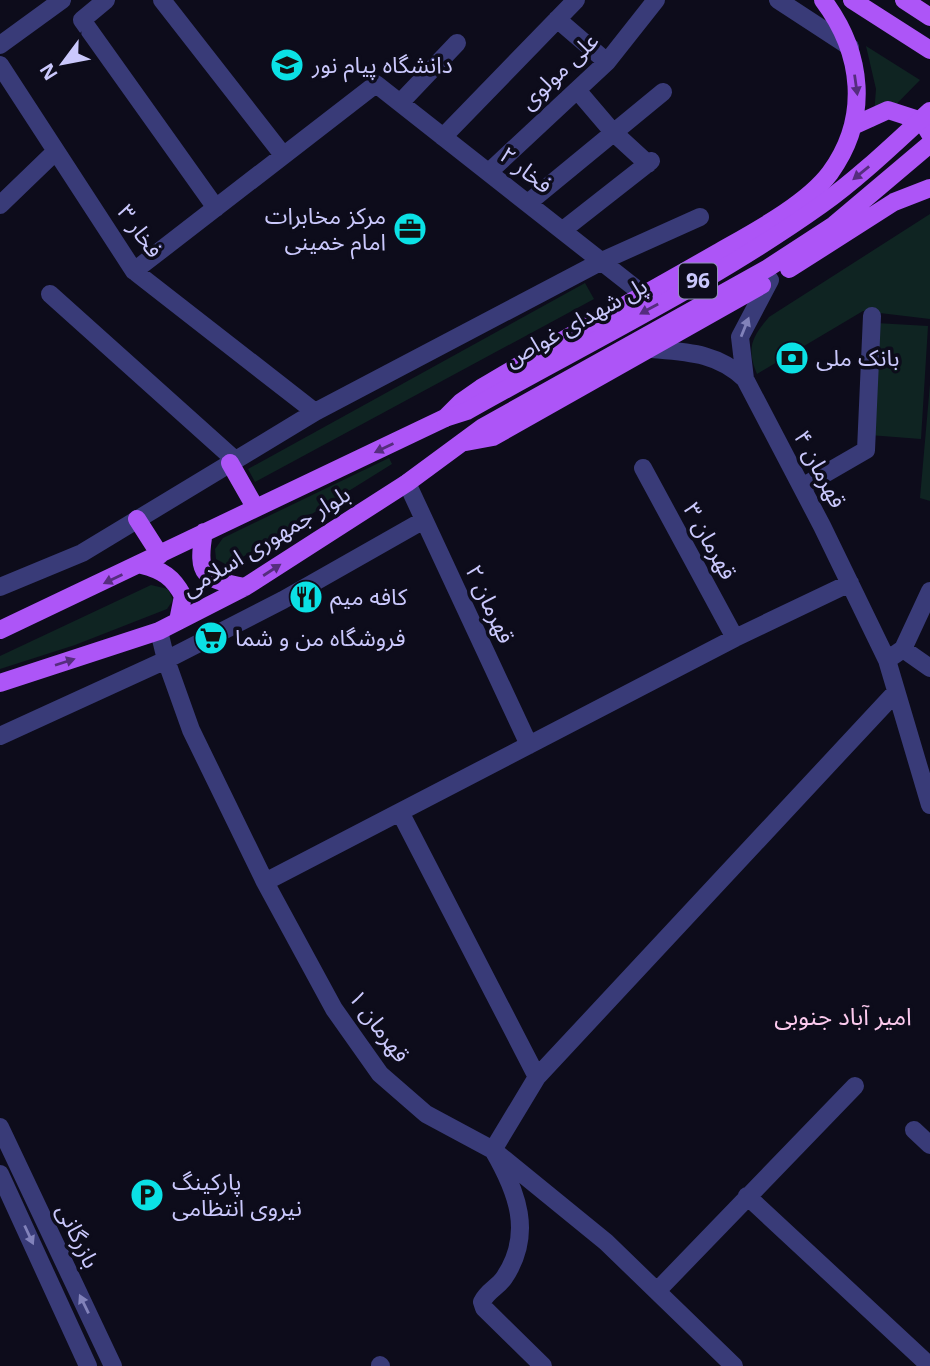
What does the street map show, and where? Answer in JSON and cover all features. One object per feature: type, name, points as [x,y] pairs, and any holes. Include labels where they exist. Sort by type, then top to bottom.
[{"type":"main road","points":[[445,418],[461,401],[481,388],[739,241],[814,189],[836,163],[855,125],[858,93],[850,47],[823,0]]},
{"type":"main road","points":[[852,0],[930,50]]},
{"type":"main road","points":[[855,125],[888,110],[922,121],[930,134]]},
{"type":"main road","name":"پل شهدای غواص","points":[[445,418],[467,411],[771,238],[866,169],[930,111]]},
{"type":"main road","name":"پل شهدای غواص","points":[[466,442],[483,427],[779,261],[834,225],[930,144]]},
{"type":"main road","name":"96","points":[[466,442],[493,437],[770,280],[894,202],[930,188]]},
{"type":"main road","name":"بلوار جمهوری اسلامی","points":[[0,630],[142,565],[204,532],[445,418]]},
{"type":"main road","name":"بلوار جمهوری اسلامی","points":[[0,683],[159,631],[245,587],[466,442]]},
{"type":"main road","points":[[232,462],[255,508]]},
{"type":"main road","points":[[137,519],[160,555]]},
{"type":"main road","points":[[204,532],[200,564],[206,576],[245,587]]},
{"type":"main road","points":[[142,565],[160,570],[176,581],[183,596],[178,621]]},
{"type":"street","points":[[0,45],[62,0]]},
{"type":"street","points":[[68,0],[215,208]]},
{"type":"street","points":[[82,20],[106,0]]},
{"type":"street","points":[[134,271],[283,155],[162,0]]},
{"type":"street","points":[[443,136],[576,0]]},
{"type":"street","name":"علی مولوی","points":[[489,172],[607,62],[656,0]]},
{"type":"street","points":[[778,0],[850,47]]},
{"type":"street","points":[[557,19],[607,62]]},
{"type":"street","points":[[400,103],[457,43]]},
{"type":"street","name":"فخار ۳","points":[[0,65],[134,271],[315,412]]},
{"type":"street","name":"فخار ۲","points":[[283,155],[376,84],[644,295]]},
{"type":"street","points":[[563,230],[650,162],[612,131],[577,90]]},
{"type":"street","points":[[528,203],[612,131],[663,92]]},
{"type":"street","points":[[0,205],[56,151]]},
{"type":"street","points":[[0,587],[82,553],[315,412],[602,261],[699,217]]},
{"type":"street","name":"قهرمان ۴","points":[[770,280],[740,337],[745,379],[802,487],[887,660],[930,805]]},
{"type":"street","points":[[50,295],[232,462]]},
{"type":"street","points":[[802,487],[866,450],[872,316]]},
{"type":"street","name":"قهرمان ۴","points":[[652,349],[718,358],[745,379]]},
{"type":"street","name":"قهرمان ۳","points":[[643,468],[735,638]]},
{"type":"street","name":"قهرمان ۲","points":[[407,483],[528,745]]},
{"type":"street","points":[[0,736],[166,660],[283,600],[424,520]]},
{"type":"street","points":[[265,882],[735,638],[850,583]]},
{"type":"street","points":[[887,660],[904,649],[930,591]]},
{"type":"street","name":"قهرمان ۱","points":[[159,631],[166,660],[191,730],[265,882],[334,1009],[380,1074],[426,1114],[493,1150],[606,1242],[734,1366]]},
{"type":"street","points":[[904,649],[930,668]]},
{"type":"street","points":[[543,1366],[484,1308],[482,1302],[502,1281],[517,1255],[519,1232],[513,1184],[493,1150],[537,1077],[896,692]]},
{"type":"street","points":[[400,812],[537,1077]]},
{"type":"street","points":[[657,1291],[855,1086]]},
{"type":"street","name":"بازرگانی","points":[[0,1128],[113,1366]]},
{"type":"street","points":[[914,1130],[930,1145]]},
{"type":"street","name":"بازرگانی","points":[[0,1174],[88,1366]]},
{"type":"street","points":[[747,1196],[930,1366]]},
{"type":"street","points":[[903,1366],[916,1353]]},
{"type":"green space","points":[[866,46],[920,80],[873,128],[876,89]]},
{"type":"green space","points":[[930,214],[930,319],[863,311],[757,374],[752,357],[752,343],[769,317]]},
{"type":"green space","points":[[585,283],[594,299],[255,482],[248,469]]},
{"type":"green space","points":[[876,323],[928,326],[921,439],[869,435]]},
{"type":"green space","points":[[930,384],[930,501],[920,498]]},
{"type":"green space","points":[[389,458],[392,464],[233,563],[227,565],[216,559],[215,549],[223,538]]},
{"type":"green space","points":[[151,585],[168,589],[173,600],[167,609],[75,645],[0,669],[0,656]]},
{"type":"place","name":"دانشگاه پیام نور","points":[[287,65]]},
{"type":"place","name":"مرکز مخابرات امام خمینی","points":[[410,229]]},
{"type":"place","name":"بانک ملی","points":[[792,358]]},
{"type":"place","name":"کافه میم","points":[[306,597]]},
{"type":"place","name":"فروشگاه من و شما","points":[[211,638]]},
{"type":"place","name":"پارکینگ نیروی انتظامی","points":[[147,1195]]},
{"type":"district","name":"امير آباد جنوبی","points":[[843,1017]]}]
